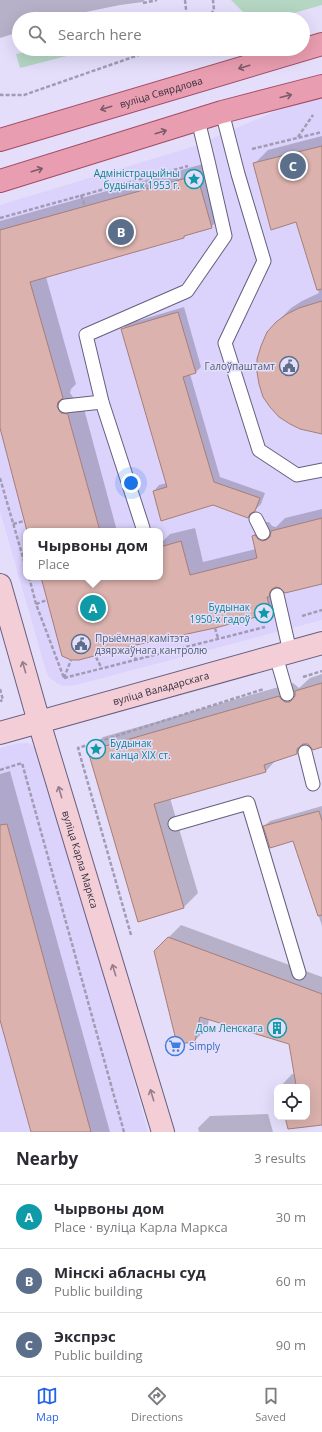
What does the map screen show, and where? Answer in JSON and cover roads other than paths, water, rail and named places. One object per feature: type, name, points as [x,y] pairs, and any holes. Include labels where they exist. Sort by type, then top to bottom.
[{"type":"main road","name":"вуліца Свярдлова","points":[[310,47],[322,44]]},
{"type":"main road","name":"вуліца Свярдлова","points":[[3,136],[280,56]]},
{"type":"main road","points":[[0,182],[222,112],[322,86]]},
{"type":"main road","name":"вуліца Карла Маркса","points":[[0,585],[39,722],[163,1132]]},
{"type":"main road","name":"вуліца Валадарскага","points":[[0,733],[322,644]]},
{"type":"lane","points":[[222,112],[232,153],[264,261],[225,343],[259,450],[297,475],[322,470]]},
{"type":"lane","points":[[143,528],[102,402],[86,335],[187,291],[225,236],[198,120]]},
{"type":"lane","points":[[65,406],[102,402]]},
{"type":"lane","points":[[256,519],[263,533]]},
{"type":"lane","points":[[277,595],[282,622],[285,688]]},
{"type":"lane","points":[[305,752],[313,784]]},
{"type":"lane","points":[[175,824],[248,802],[299,973]]},
{"type":"place","name":"Экспрэс","points":[[293,166]]},
{"type":"place","name":"Адміністрацыйны будынак 1953 г.","points":[[194,179]]},
{"type":"place","name":"Мінскі абласны суд","points":[[121,232]]},
{"type":"place","name":"Галоўпаштамт","points":[[289,366]]},
{"type":"place","name":"Чырвоны дом","points":[[93,608]]},
{"type":"place","name":"Будынак 1950-х гадоў","points":[[264,613]]},
{"type":"place","name":"Прыёмная камітэта дзяржаўнага кантролю","points":[[81,644]]},
{"type":"place","name":"Будынак канца ХІХ ст.","points":[[96,749]]},
{"type":"place","name":"Дом Ленскага","points":[[277,1028]]},
{"type":"place","name":"Simply","points":[[175,1046]]}]
